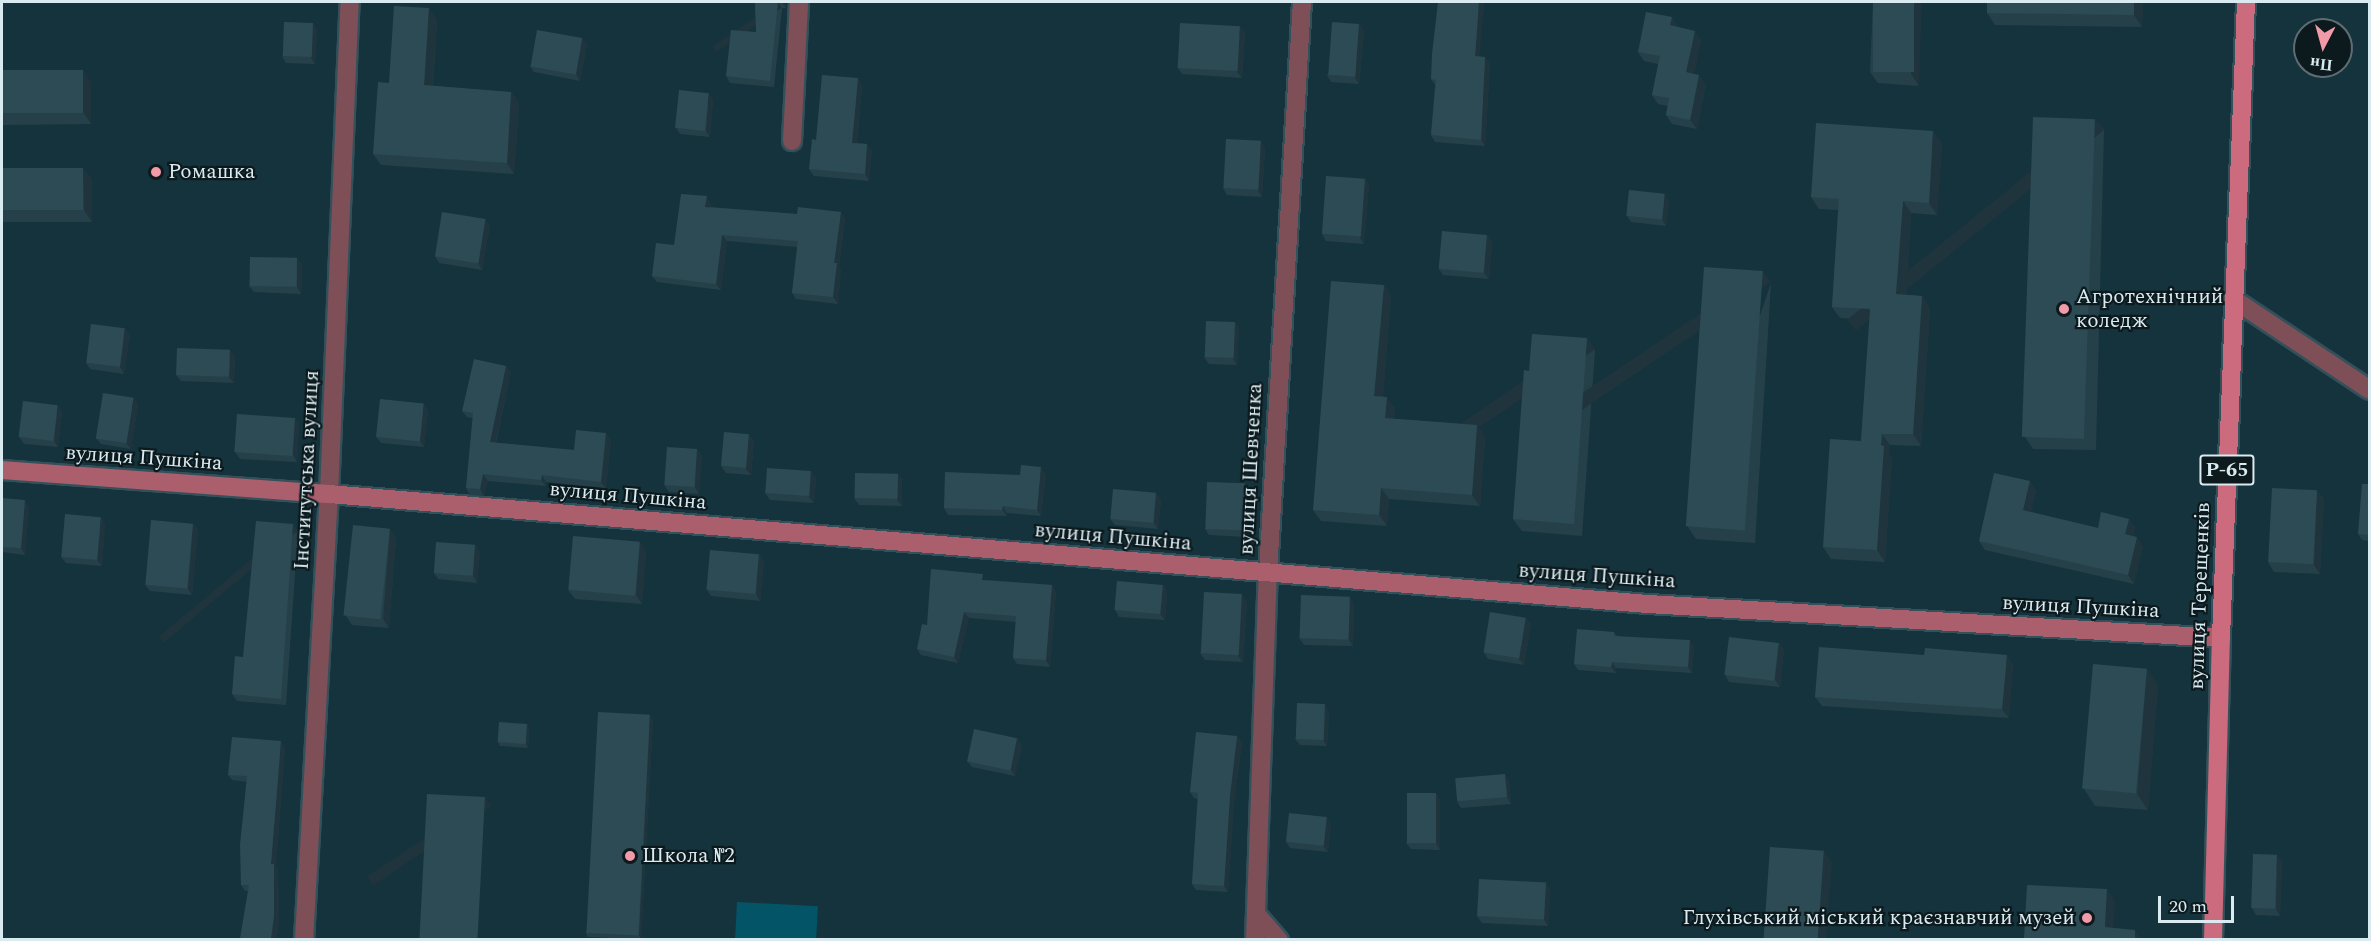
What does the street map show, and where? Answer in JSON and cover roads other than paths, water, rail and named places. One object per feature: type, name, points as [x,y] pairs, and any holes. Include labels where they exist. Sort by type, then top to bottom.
[{"type":"main road","name":"вулиця Терещенків","points":[[2213,939],[2221,638],[2246,2]]},
{"type":"street","name":"Інститутська вулиця","points":[[304,939],[329,494],[350,2]]},
{"type":"street","points":[[792,141],[799,2]]},
{"type":"street","name":"вулиця Шевченка","points":[[1255,939],[1268,572],[1302,2]]},
{"type":"street","points":[[2233,299],[2370,390]]},
{"type":"street","name":"вулиця Пушкіна","points":[[2,470],[329,494],[1648,604],[2221,638]]},
{"type":"street","points":[[1256,914],[1279,939]]},
{"type":"place","name":"Ромашка","points":[[156,172]]},
{"type":"place","name":"Агротехнічний коледж","points":[[2064,309]]},
{"type":"place","name":"Школа №2","points":[[630,856]]},
{"type":"place","name":"Глухівський міський краєзнавчий музей","points":[[2087,918]]}]
